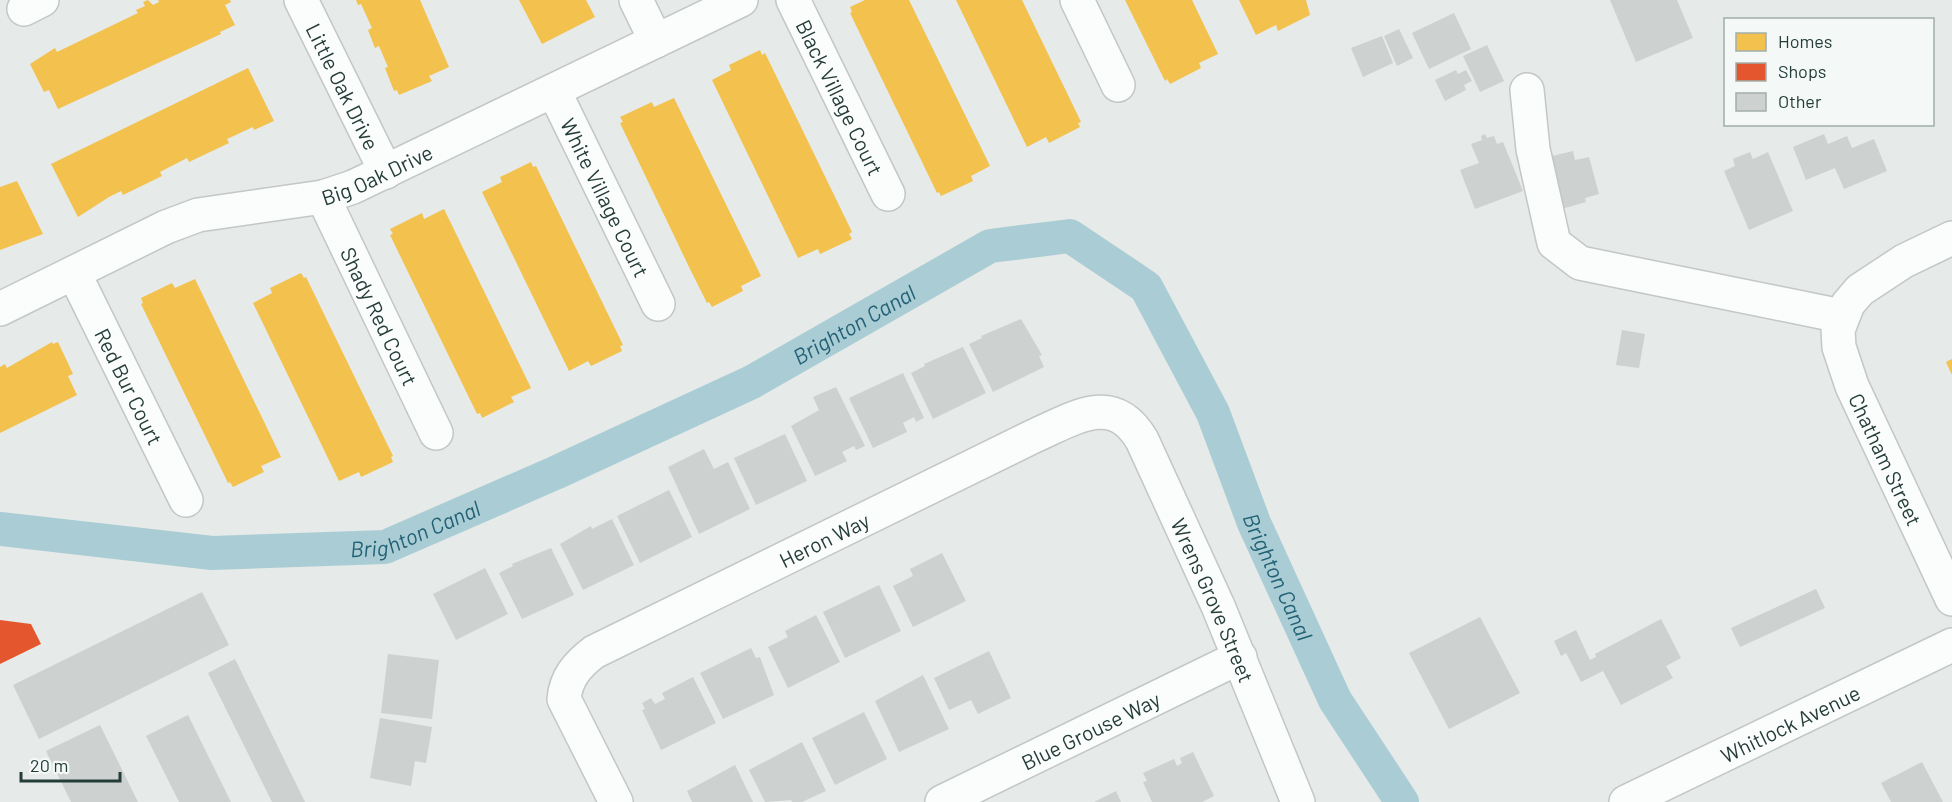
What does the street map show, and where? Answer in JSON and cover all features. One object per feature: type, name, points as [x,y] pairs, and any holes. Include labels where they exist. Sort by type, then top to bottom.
[{"type":"street","name":"Little Oak Drive","points":[[301,0],[386,172]]},
{"type":"street","points":[[636,0],[656,41]]},
{"type":"street","name":"Big Oak Drive","points":[[0,309],[166,227],[198,215],[324,197],[386,172],[741,0]]},
{"type":"street","name":"Black Village Court","points":[[793,0],[888,194]]},
{"type":"street","points":[[1077,0],[1119,85]]},
{"type":"street","name":"White Village Court","points":[[554,90],[658,304]]},
{"type":"street","points":[[1527,90],[1533,148],[1554,243],[1580,263],[1841,316],[1860,290],[1904,261],[1952,238]]},
{"type":"street","name":"Shady Red Court","points":[[324,197],[436,433]]},
{"type":"street","name":"Red Bur Court","points":[[74,273],[186,500]]},
{"type":"street","name":"Chatham Street","points":[[1841,316],[1839,347],[1844,365],[1952,599]]},
{"type":"street","name":"Wrens Grove Street","points":[[1111,411],[1124,417],[1142,440],[1240,657],[1298,802]]},
{"type":"street","name":"Heron Way","points":[[616,802],[564,699],[565,686],[572,672],[594,652],[1052,428],[1094,412],[1111,411]]},
{"type":"street","name":"Whitlock Avenue","points":[[1626,802],[1952,645]]},
{"type":"street","name":"Blue Grouse Way","points":[[942,802],[1240,657]]},
{"type":"building: Homes","points":[[148,0],[153,5],[159,2],[158,0],[230,0],[231,2],[225,5],[235,25],[220,32],[221,34],[58,109],[49,90],[44,92],[30,64],[55,48],[57,52],[138,13],[136,10],[145,6],[143,2]]},
{"type":"building: Homes","points":[[356,0],[420,0],[449,67],[429,76],[432,81],[399,95],[397,90],[394,91],[385,68],[388,67],[379,46],[375,48],[368,30],[372,28],[361,4],[358,5]]},
{"type":"building: Homes","points":[[519,0],[586,0],[595,17],[542,44]]},
{"type":"building: Homes","points":[[865,0],[909,0],[990,166],[971,176],[973,181],[941,196],[939,192],[937,193],[850,13],[852,12],[850,7]]},
{"type":"building: Homes","points":[[956,0],[1022,0],[1081,122],[1078,123],[1080,127],[1049,143],[1046,137],[1027,147]]},
{"type":"building: Homes","points":[[1125,0],[1192,0],[1218,54],[1199,63],[1201,68],[1170,84],[1167,79],[1165,81]]},
{"type":"building: Homes","points":[[1239,0],[1306,0],[1310,15],[1278,31],[1276,25],[1256,35]]},
{"type":"building: Homes","points":[[760,50],[762,55],[765,53],[852,232],[849,234],[852,239],[820,254],[818,249],[798,258],[712,80],[731,70],[729,65]]},
{"type":"building: Homes","points":[[248,68],[274,121],[254,130],[253,127],[227,139],[229,143],[189,162],[187,158],[160,172],[162,176],[123,195],[121,191],[78,217],[51,164]]},
{"type":"building: Homes","points":[[674,98],[761,276],[741,286],[743,291],[712,307],[709,302],[707,303],[690,269],[620,123],[623,122],[620,117],[652,102],[654,107]]},
{"type":"building: Homes","points":[[531,162],[533,167],[536,166],[623,345],[620,346],[622,351],[591,366],[588,361],[569,371],[482,192],[502,182],[500,177]]},
{"type":"building: Homes","points":[[17,181],[43,234],[0,250],[0,187]]},
{"type":"building: Homes","points":[[444,209],[531,388],[511,397],[514,402],[482,418],[480,413],[477,414],[390,235],[393,234],[390,229],[422,213],[424,219]]},
{"type":"building: Homes","points":[[301,273],[304,278],[306,277],[393,456],[391,457],[393,462],[361,477],[359,472],[339,481],[253,303],[272,293],[270,288]]},
{"type":"building: Homes","points":[[195,279],[281,457],[261,466],[264,472],[233,487],[230,482],[228,483],[141,304],[143,303],[141,298],[172,283],[175,288]]},
{"type":"building: Homes","points":[[52,342],[53,344],[58,342],[73,374],[68,376],[77,395],[0,433],[0,367],[5,364],[7,368]]},
{"type":"building: Homes","points":[[1952,359],[1952,375],[1946,362]]},
{"type":"building: Shops","points":[[0,620],[31,624],[41,644],[0,664]]},
{"type":"building: Other","points":[[1610,0],[1677,0],[1693,38],[1636,62]]},
{"type":"building: Other","points":[[1454,13],[1471,49],[1429,69],[1412,33]]},
{"type":"building: Other","points":[[1399,29],[1413,58],[1397,66],[1384,36]]},
{"type":"building: Other","points":[[1382,36],[1393,63],[1363,77],[1351,48]]},
{"type":"building: Other","points":[[1487,45],[1504,81],[1480,92],[1463,56]]},
{"type":"building: Other","points":[[1456,70],[1458,74],[1466,70],[1472,81],[1464,85],[1466,90],[1445,101],[1435,80]]},
{"type":"building: Other","points":[[1485,134],[1487,138],[1494,136],[1497,144],[1503,142],[1523,191],[1475,209],[1460,170],[1479,163],[1471,144],[1482,140],[1481,136]]},
{"type":"building: Other","points":[[1824,134],[1828,144],[1847,136],[1852,148],[1874,139],[1887,171],[1844,189],[1835,168],[1806,180],[1793,147]]},
{"type":"building: Other","points":[[1573,151],[1575,160],[1589,157],[1599,194],[1585,198],[1586,202],[1558,210],[1544,158]]},
{"type":"building: Other","points":[[1750,152],[1753,159],[1768,152],[1793,211],[1749,230],[1724,171],[1735,166],[1733,159]]},
{"type":"building: Other","points":[[1021,319],[1042,355],[1039,356],[1044,367],[993,392],[969,344],[982,338],[981,336]]},
{"type":"building: Other","points":[[1622,330],[1645,334],[1639,368],[1616,365]]},
{"type":"building: Other","points":[[963,347],[986,393],[933,419],[911,373],[925,366],[924,364]]},
{"type":"building: Other","points":[[903,373],[924,418],[916,422],[914,417],[903,423],[907,432],[873,448],[849,398]]},
{"type":"building: Other","points":[[836,387],[865,446],[856,450],[854,446],[842,452],[847,461],[815,476],[791,426],[819,410],[813,397]]},
{"type":"building: Other","points":[[785,434],[807,481],[756,505],[734,458]]},
{"type":"building: Other","points":[[704,449],[714,469],[728,462],[750,509],[699,534],[668,467]]},
{"type":"building: Other","points":[[669,490],[692,537],[640,563],[617,516]]},
{"type":"building: Other","points":[[612,519],[634,565],[583,590],[560,544],[591,526],[592,529]]},
{"type":"building: Other","points":[[551,548],[574,595],[522,619],[499,573],[513,566],[512,564]]},
{"type":"building: Other","points":[[942,553],[966,601],[913,627],[893,586],[913,576],[910,569]]},
{"type":"building: Other","points":[[485,568],[508,614],[456,640],[433,594]]},
{"type":"building: Other","points":[[879,585],[901,631],[845,658],[823,612]]},
{"type":"building: Other","points":[[1816,589],[1825,608],[1740,647],[1731,628]]},
{"type":"building: Other","points":[[202,592],[229,645],[39,739],[13,685]]},
{"type":"building: Other","points":[[816,615],[840,662],[788,688],[768,647],[788,637],[785,631]]},
{"type":"building: Other","points":[[1480,617],[1520,693],[1449,729],[1409,653]]},
{"type":"building: Other","points":[[1661,619],[1681,658],[1666,666],[1673,678],[1621,705],[1603,671],[1581,682],[1566,653],[1561,656],[1554,641],[1576,630],[1590,660],[1596,657],[1595,654]]},
{"type":"building: Other","points":[[751,648],[756,658],[760,657],[774,695],[723,719],[700,673]]},
{"type":"building: Other","points":[[989,651],[1011,698],[978,714],[971,700],[949,710],[934,678]]},
{"type":"building: Other","points":[[388,654],[439,660],[432,719],[381,713]]},
{"type":"building: Other","points":[[235,659],[305,802],[272,802],[208,673]]},
{"type":"building: Other","points":[[923,675],[949,729],[899,752],[875,701]]},
{"type":"building: Other","points":[[693,677],[716,723],[661,750],[642,710],[645,709],[642,703],[651,698],[655,704],[665,699],[662,693]]},
{"type":"building: Other","points":[[864,712],[887,759],[835,785],[812,738]]},
{"type":"building: Other","points":[[188,715],[231,802],[179,802],[146,736]]},
{"type":"building: Other","points":[[380,718],[432,727],[426,763],[415,761],[411,786],[370,778]]},
{"type":"building: Other","points":[[100,725],[138,802],[71,802],[46,751]]},
{"type":"building: Other","points":[[802,742],[826,791],[802,802],[791,800],[765,802],[749,770]]},
{"type":"building: Other","points":[[1193,752],[1214,796],[1202,802],[1152,802],[1143,782],[1147,781],[1143,773],[1174,759],[1177,766],[1182,763],[1180,758]]},
{"type":"building: Other","points":[[1922,762],[1943,802],[1891,802],[1881,783]]},
{"type":"building: Other","points":[[735,765],[753,802],[692,802],[687,791]]},
{"type":"building: Other","points":[[1116,791],[1121,802],[1094,802]]},
{"type":"waterway","name":"Brighton Canal","points":[[0,529],[212,553],[385,547],[555,473],[752,382],[990,246],[1070,236],[1146,287],[1213,413],[1254,523],[1335,700],[1402,802]]}]
